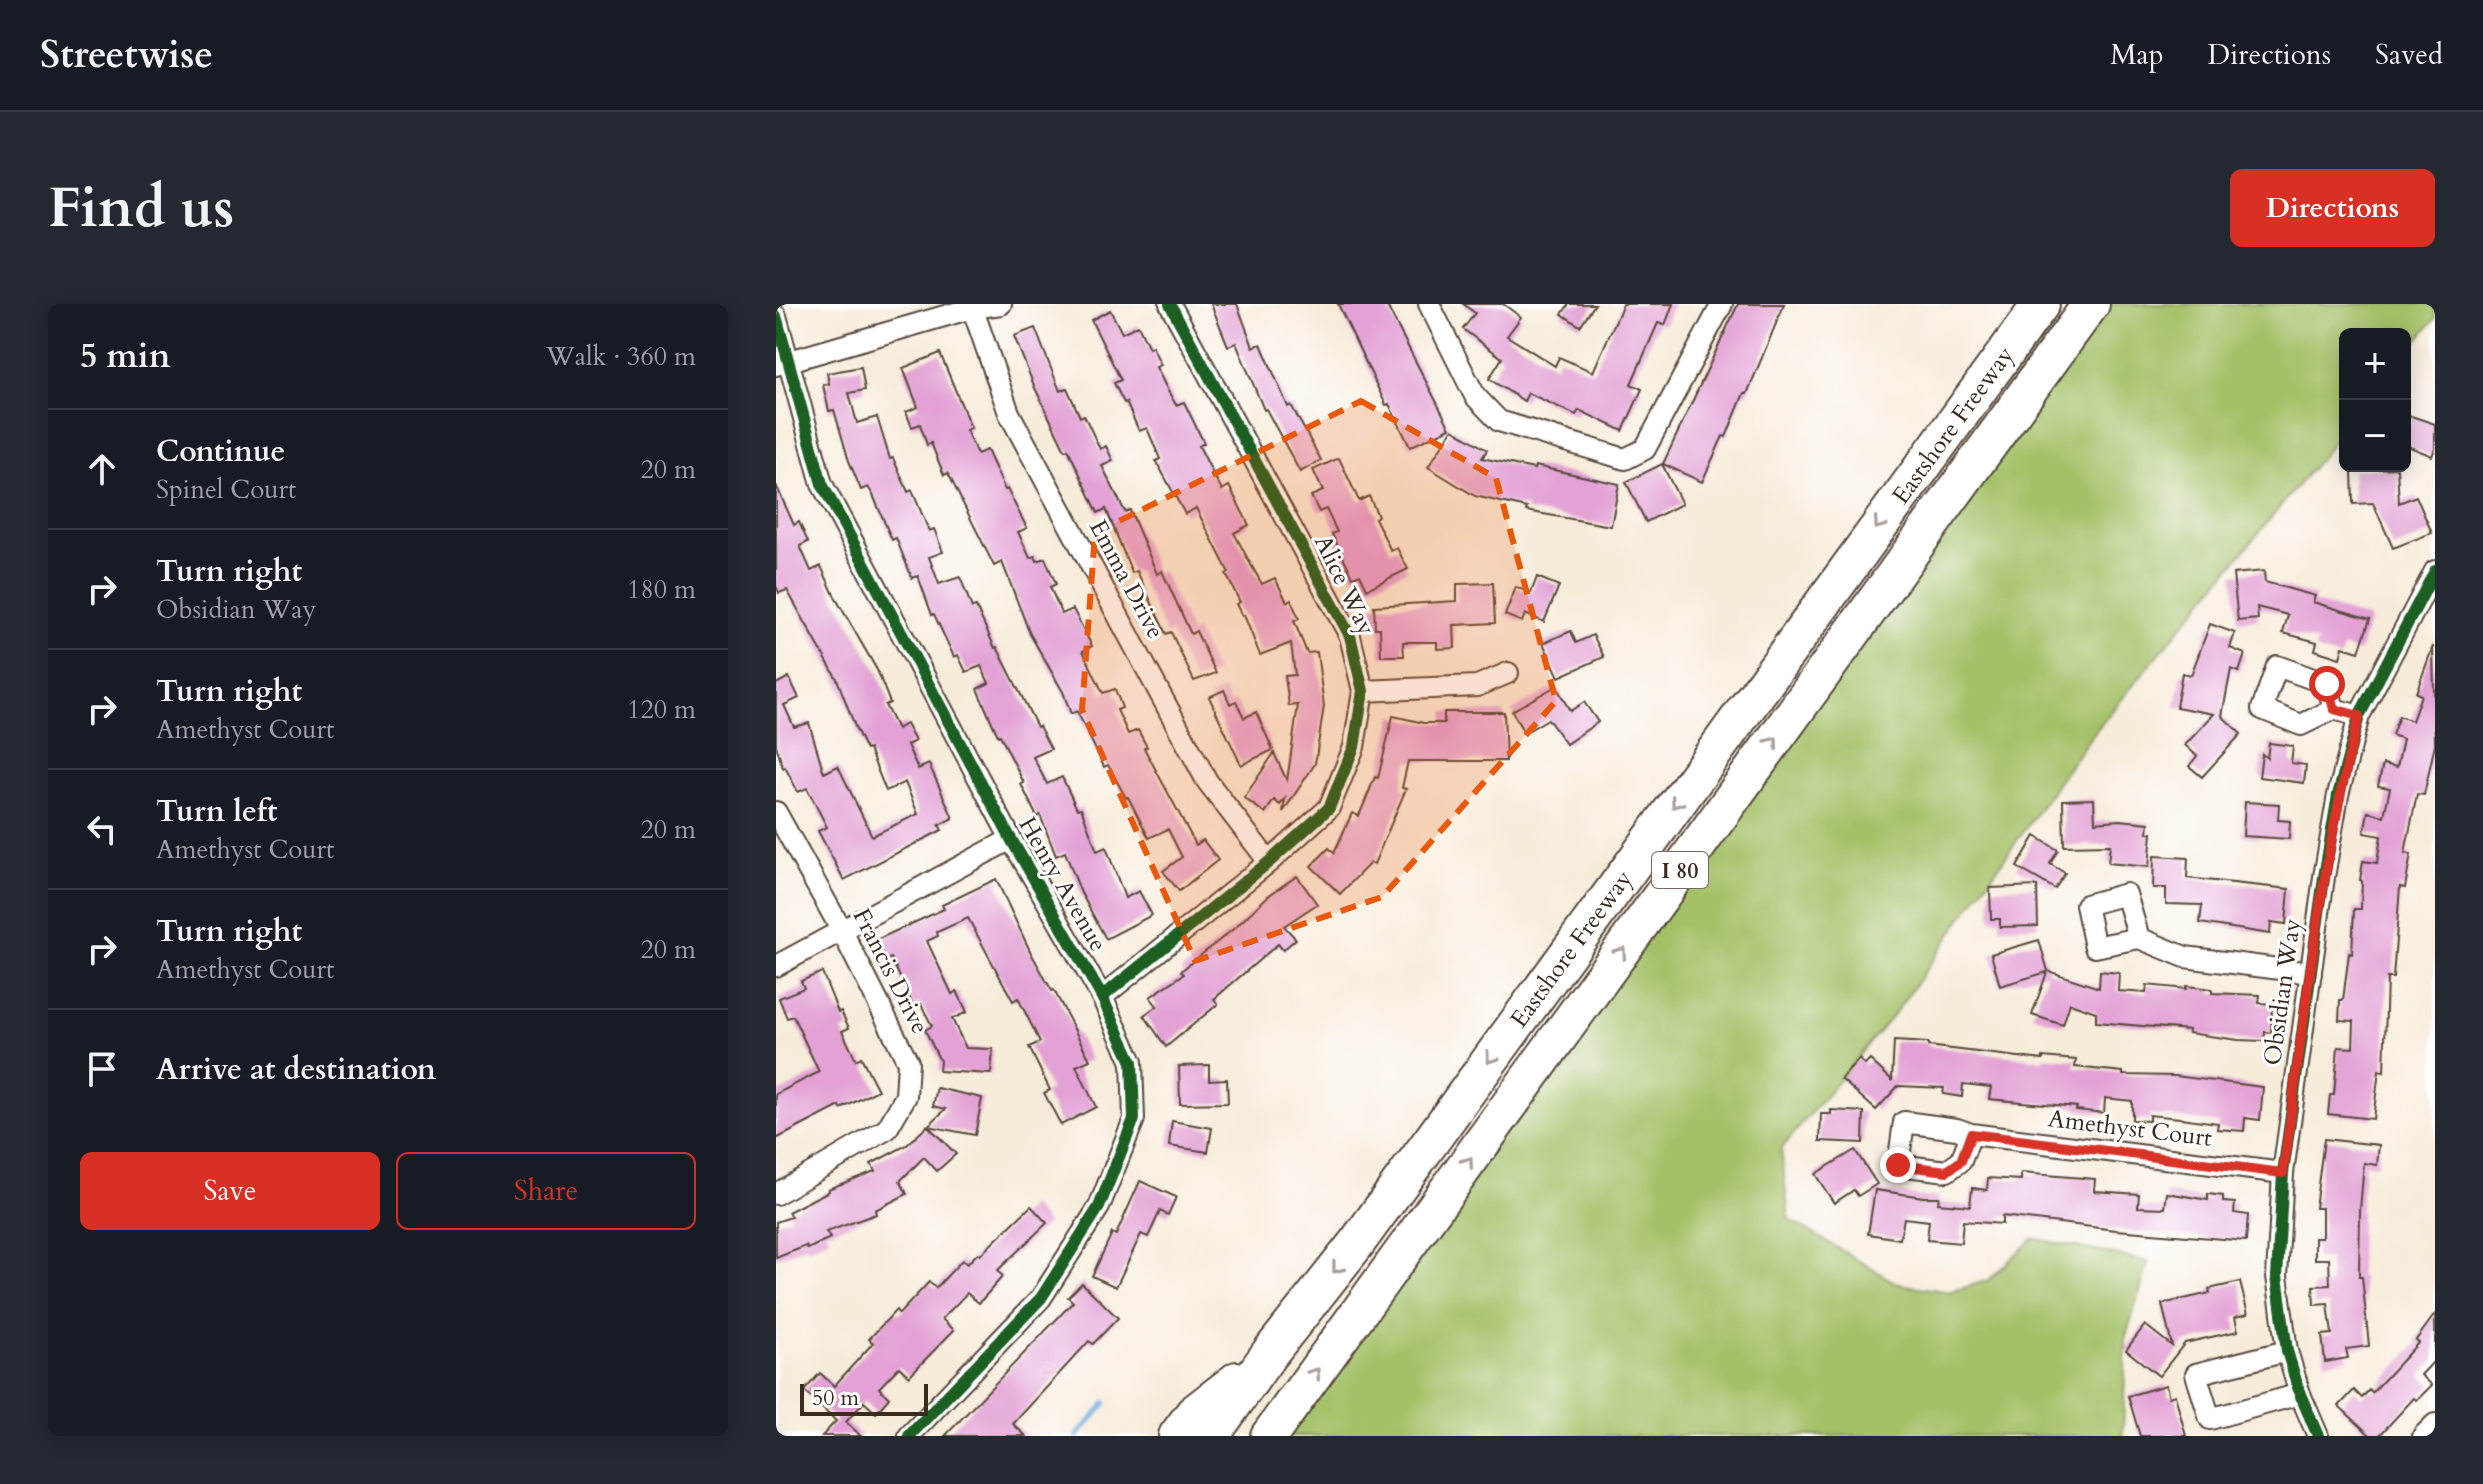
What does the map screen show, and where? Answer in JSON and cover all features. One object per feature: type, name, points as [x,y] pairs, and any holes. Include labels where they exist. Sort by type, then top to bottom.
[{"type":"highway","name":"Eastshore Freeway","points":[[1211,1436],[1269,1354],[1356,1244],[2041,304]]},
{"type":"highway","name":"Eastshore Freeway","points":[[1269,1436],[2091,304]]},
{"type":"highway","points":[[1177,1436],[1194,1413],[1269,1354]]},
{"type":"street","points":[[781,364],[972,306],[1001,304]]},
{"type":"street","name":"Alice Way","points":[[1102,997],[1269,862],[1329,808],[1354,747],[1363,691],[1350,636],[1170,304]]},
{"type":"street","points":[[1429,304],[1475,396],[1499,421],[1625,459],[1645,449],[1722,304]]},
{"type":"street","name":"Emma Drive","points":[[972,306],[1016,427],[1207,781],[1269,862]]},
{"type":"street","name":"Henry Avenue","points":[[776,316],[781,364],[822,484],[1011,839],[1102,997],[1132,1062],[1134,1119],[1099,1207],[1041,1298],[909,1436]]},
{"type":"street","name":"Obsidian Way","points":[[2318,1436],[2300,1394],[2287,1351],[2277,1276],[2283,1173],[2338,795],[2359,716],[2435,571]]},
{"type":"street","points":[[1363,691],[1477,686],[1508,673]]},
{"type":"street","points":[[2334,709],[2359,716]]},
{"type":"street","name":"Francis Drive","points":[[776,812],[842,931],[908,1062],[906,1096],[887,1129],[776,1194]]},
{"type":"street","points":[[776,966],[1011,839]]},
{"type":"street","points":[[2139,938],[2185,957],[2311,973]]},
{"type":"street","name":"Amethyst Court","points":[[1971,1134],[2283,1173]]},
{"type":"street","points":[[2287,1351],[2196,1374],[2210,1419],[2300,1394]]},
{"type":"street","points":[[2423,1436],[2435,1424]]},
{"type":"highlighted area","points":[[1361,401],[1496,478],[1556,701],[1382,897],[1195,961],[1082,710],[1095,533]]},
{"type":"green space","points":[[2091,304],[2435,304],[2435,319],[2411,348],[2411,328],[2339,328],[2339,435],[2088,740],[1898,1009],[1781,1149],[1789,1219],[1898,1284],[1951,1292],[1989,1280],[2033,1238],[2149,1262],[2126,1336],[2123,1436],[1269,1436]]},
{"type":"building","points":[[1211,304],[1237,304],[1253,347],[1261,344],[1288,407],[1291,405],[1321,460],[1300,472],[1264,410],[1236,343],[1228,346]]},
{"type":"building","points":[[1338,304],[1386,304],[1450,428],[1410,447],[1389,404],[1386,405]]},
{"type":"building","points":[[1463,304],[1503,304],[1521,317],[1507,336],[1555,366],[1559,357],[1593,372],[1623,304],[1673,304],[1665,325],[1658,323],[1631,384],[1642,389],[1623,431],[1579,410],[1576,415],[1528,393],[1524,401],[1489,379],[1502,358],[1463,329],[1475,313]]},
{"type":"building","points":[[1569,304],[1595,304],[1580,326],[1562,314]]},
{"type":"building","points":[[1738,304],[1784,304],[1747,394],[1744,393],[1726,437],[1723,436],[1702,482],[1663,464]]},
{"type":"building","points":[[1110,310],[1122,333],[1138,325],[1149,348],[1152,346],[1161,365],[1156,367],[1168,391],[1176,405],[1184,402],[1204,443],[1199,446],[1213,474],[1222,490],[1229,486],[1249,525],[1234,533],[1250,563],[1262,584],[1275,578],[1287,602],[1291,600],[1299,619],[1294,621],[1307,653],[1317,652],[1324,706],[1315,764],[1283,812],[1285,799],[1280,805],[1274,800],[1265,813],[1244,798],[1274,753],[1287,781],[1298,705],[1289,706],[1285,676],[1295,675],[1291,643],[1260,655],[1244,615],[1236,604],[1240,602],[1226,574],[1229,573],[1196,508],[1185,514],[1156,461],[1160,459],[1147,428],[1139,431],[1114,383],[1121,380],[1091,320]]},
{"type":"building","points":[[1035,328],[1060,391],[1067,388],[1100,449],[1106,446],[1113,461],[1102,466],[1125,512],[1130,510],[1157,574],[1162,571],[1191,634],[1196,631],[1216,673],[1194,681],[1171,632],[1166,634],[1137,571],[1132,573],[1106,509],[1098,513],[1035,388],[1014,336]]},
{"type":"building","points":[[940,353],[971,428],[966,430],[977,454],[987,450],[1027,528],[1018,532],[1030,558],[1035,556],[1037,561],[1045,558],[1056,584],[1050,587],[1062,614],[1073,609],[1092,646],[1083,651],[1103,693],[1115,689],[1122,708],[1117,710],[1128,734],[1138,730],[1147,747],[1144,748],[1196,845],[1203,840],[1218,860],[1179,891],[1163,871],[1182,857],[1168,829],[1149,838],[1108,765],[1104,767],[1077,711],[1071,714],[1063,692],[1030,634],[1002,562],[994,566],[948,473],[944,475],[931,443],[927,445],[920,424],[912,427],[906,412],[918,407],[903,368]]},
{"type":"building","points":[[861,367],[865,390],[849,393],[857,423],[877,417],[890,459],[893,458],[908,492],[912,490],[929,531],[934,529],[943,552],[929,557],[939,584],[960,577],[972,608],[976,607],[1051,749],[1033,757],[1047,784],[1062,777],[1077,809],[1081,808],[1097,851],[1106,847],[1125,898],[1139,891],[1152,915],[1106,939],[1081,893],[1065,852],[1056,856],[1040,815],[1037,817],[1021,784],[1024,783],[998,736],[977,689],[989,683],[981,666],[966,672],[958,655],[954,657],[932,615],[918,576],[912,578],[896,538],[892,540],[873,495],[868,487],[861,490],[834,410],[829,411],[823,385],[829,384],[827,373]]},
{"type":"building","points":[[2411,416],[2435,424],[2432,456],[2411,447]]},
{"type":"building","points":[[1453,429],[1487,450],[1482,458],[1619,484],[1611,526],[1526,511],[1527,508],[1475,496],[1428,467]]},
{"type":"building","points":[[1339,458],[1359,501],[1369,496],[1378,516],[1375,518],[1391,551],[1397,548],[1408,569],[1367,589],[1360,574],[1353,577],[1332,534],[1337,532],[1326,509],[1319,512],[1311,496],[1323,491],[1313,470]]},
{"type":"building","points":[[1662,464],[1682,504],[1646,522],[1626,482]]},
{"type":"building","points":[[2352,472],[2397,472],[2399,503],[2416,496],[2432,533],[2393,548],[2373,503],[2353,504]]},
{"type":"building","points":[[776,485],[794,525],[799,522],[808,542],[800,546],[811,571],[821,566],[877,670],[890,703],[885,705],[897,729],[906,724],[915,741],[907,745],[918,769],[929,764],[953,818],[939,825],[942,830],[844,880],[818,831],[827,827],[807,788],[798,792],[783,768],[776,745],[776,684],[789,677],[799,698],[784,705],[794,727],[809,723],[824,773],[838,766],[872,836],[918,814],[905,782],[886,791],[869,749],[866,750],[856,729],[837,679],[787,590],[779,593],[776,586]]},
{"type":"building","points":[[2264,571],[2265,582],[2315,596],[2313,602],[2370,619],[2359,652],[2343,647],[2340,658],[2315,650],[2317,642],[2283,633],[2288,615],[2257,607],[2258,619],[2238,621],[2233,574]]},
{"type":"building","points":[[1537,577],[1559,586],[1544,622],[1525,614],[1522,622],[1505,615],[1516,587],[1531,593]]},
{"type":"building","points":[[1493,583],[1495,623],[1454,625],[1455,648],[1437,649],[1437,642],[1403,642],[1404,656],[1381,656],[1380,628],[1375,628],[1374,606],[1457,601],[1457,584]]},
{"type":"building","points":[[2210,624],[2235,633],[2230,648],[2245,654],[2239,672],[2231,669],[2222,716],[2241,734],[2202,777],[2189,766],[2197,756],[2185,745],[2214,714],[2176,707],[2182,673],[2191,675]]},
{"type":"building","points":[[1571,631],[1576,643],[1593,635],[1604,657],[1559,677],[1543,643]]},
{"type":"building","points":[[2433,646],[2435,744],[2424,795],[2417,794],[2405,853],[2411,854],[2405,888],[2400,887],[2393,978],[2387,978],[2384,1072],[2379,1071],[2373,1119],[2328,1114],[2330,1095],[2334,1095],[2338,1047],[2353,1048],[2354,1021],[2339,1020],[2340,1000],[2343,1000],[2349,953],[2352,954],[2354,909],[2361,909],[2363,861],[2377,863],[2381,836],[2364,833],[2368,812],[2384,816],[2390,788],[2378,786],[2383,764],[2397,767],[2403,739],[2392,735],[2399,716],[2412,721],[2421,695],[2416,693]]},
{"type":"building","points":[[1556,686],[1570,711],[1584,702],[1598,722],[1566,744],[1548,719],[1524,733],[1512,711]]},
{"type":"building","points":[[1224,690],[1230,704],[1236,701],[1244,718],[1256,712],[1273,750],[1241,765],[1209,697]]},
{"type":"building","points":[[1444,712],[1504,712],[1506,761],[1408,761],[1402,788],[1406,789],[1374,864],[1370,863],[1340,894],[1311,866],[1329,848],[1334,853],[1352,813],[1359,816],[1375,777],[1378,778],[1393,716],[1424,723],[1444,723]]},
{"type":"building","points":[[2269,743],[2293,746],[2291,763],[2306,765],[2304,783],[2259,777],[2262,754],[2267,758]]},
{"type":"building","points":[[2094,799],[2095,822],[2120,820],[2149,823],[2148,833],[2152,833],[2149,867],[2108,863],[2110,845],[2064,846],[2063,800]]},
{"type":"building","points":[[2245,802],[2279,804],[2278,820],[2290,821],[2289,839],[2243,836]]},
{"type":"building","points":[[2035,836],[2058,850],[2050,864],[2065,873],[2055,889],[2017,867]]},
{"type":"building","points":[[2154,856],[2188,858],[2187,878],[2289,889],[2286,924],[2271,922],[2270,934],[2200,923],[2202,905],[2166,904],[2166,888],[2153,888]]},
{"type":"building","points":[[1297,876],[1317,904],[1284,926],[1296,939],[1283,950],[1278,944],[1214,999],[1218,1004],[1166,1047],[1144,1015],[1157,1006],[1150,997],[1184,974],[1181,971],[1237,926],[1268,896]]},
{"type":"building","points":[[996,879],[1031,953],[1090,1060],[1076,1066],[1096,1107],[1061,1125],[1044,1093],[1050,1090],[1029,1047],[1040,1042],[1018,998],[1013,1001],[968,918],[937,932],[938,936],[927,941],[952,994],[957,991],[967,1012],[952,1019],[966,1048],[993,1049],[991,1074],[939,1071],[940,1061],[925,1030],[932,1026],[921,1004],[914,1007],[891,958],[886,960],[876,940],[944,909],[942,905]]},
{"type":"building","points":[[2037,886],[2038,926],[2000,927],[2000,919],[1991,919],[1990,888]]},
{"type":"building","points":[[2039,940],[2048,971],[2099,988],[2100,971],[2119,973],[2118,991],[2146,993],[2147,985],[2186,989],[2186,986],[2212,989],[2212,993],[2260,995],[2259,1003],[2272,1004],[2271,1033],[2265,1032],[2264,1041],[2238,1040],[2188,1033],[2189,1030],[2096,1022],[2096,1012],[2070,1003],[2063,1025],[2032,1015],[2047,972],[2000,986],[1991,954]]},
{"type":"building","points":[[822,972],[838,1012],[841,1011],[849,1028],[842,1031],[856,1060],[861,1057],[878,1090],[776,1139],[776,1094],[819,1072],[793,1016],[787,1018],[779,998],[804,988],[801,981]]},
{"type":"building","points":[[1894,1041],[2043,1060],[2043,1057],[2076,1060],[2075,1067],[2123,1072],[2123,1075],[2175,1076],[2263,1087],[2260,1120],[2245,1118],[2244,1131],[2217,1129],[2218,1123],[2180,1118],[2149,1115],[2149,1121],[2132,1120],[2132,1101],[2105,1098],[2104,1113],[2076,1110],[2077,1107],[1989,1099],[1991,1087],[1963,1084],[1962,1097],[1943,1094],[1944,1088],[1898,1086],[1876,1110],[1841,1079],[1859,1059],[1865,1065],[1870,1060],[1892,1080]]},
{"type":"building","points":[[1209,1065],[1209,1080],[1227,1079],[1228,1103],[1180,1104],[1179,1066]]},
{"type":"building","points":[[937,1088],[982,1098],[975,1135],[928,1126],[956,1154],[937,1171],[924,1157],[900,1181],[907,1194],[875,1210],[876,1214],[826,1232],[830,1238],[808,1249],[806,1246],[776,1258],[776,1222],[791,1217],[788,1212],[828,1189],[875,1171],[871,1164],[907,1145],[946,1109],[933,1106]]},
{"type":"building","points":[[1831,1110],[1864,1112],[1863,1143],[1820,1141],[1821,1114],[1831,1114]]},
{"type":"building","points":[[1172,1121],[1212,1128],[1208,1152],[1169,1146]]},
{"type":"building","points":[[2324,1139],[2379,1145],[2377,1165],[2364,1163],[2360,1210],[2359,1277],[2362,1277],[2369,1346],[2346,1349],[2348,1358],[2325,1362],[2322,1335],[2332,1334],[2328,1304],[2314,1305],[2313,1286],[2330,1285],[2329,1259],[2315,1259],[2315,1238],[2322,1238],[2322,1208],[2315,1208]]},
{"type":"building","points":[[1855,1150],[1877,1184],[1858,1196],[1854,1190],[1834,1203],[1815,1174]]},
{"type":"building","points":[[2021,1173],[2095,1179],[2094,1191],[2139,1194],[2138,1207],[2165,1208],[2167,1193],[2208,1200],[2208,1194],[2223,1196],[2223,1202],[2235,1203],[2234,1213],[2248,1215],[2246,1241],[2002,1216],[2002,1224],[1963,1221],[1961,1243],[1927,1240],[1929,1221],[1904,1218],[1900,1239],[1868,1234],[1875,1190],[1939,1197],[1938,1203],[1970,1206],[1972,1188],[1987,1190],[1988,1178],[2021,1180]]},
{"type":"building","points":[[1140,1181],[1176,1197],[1168,1215],[1160,1211],[1148,1237],[1141,1234],[1116,1287],[1092,1276],[1112,1233],[1116,1235]]},
{"type":"building","points":[[1031,1206],[1047,1223],[997,1271],[1003,1276],[979,1303],[967,1293],[942,1319],[954,1330],[909,1376],[899,1367],[879,1388],[889,1398],[876,1413],[864,1402],[846,1422],[861,1436],[822,1436],[836,1421],[804,1391],[820,1373],[834,1386],[873,1343],[869,1339],[896,1310],[899,1314],[929,1282],[936,1288],[962,1260],[967,1264],[978,1253],[980,1255]]},
{"type":"building","points":[[2240,1282],[2248,1314],[2235,1317],[2238,1331],[2185,1343],[2159,1376],[2126,1350],[2145,1325],[2172,1346],[2162,1304],[2210,1293],[2209,1289]]},
{"type":"building","points":[[1082,1283],[1118,1318],[1093,1344],[1089,1341],[1013,1424],[1026,1436],[945,1436],[1073,1302],[1068,1297]]},
{"type":"building","points":[[2435,1314],[2435,1360],[2421,1375],[2432,1385],[2417,1400],[2414,1398],[2379,1436],[2371,1436],[2339,1406],[2354,1390],[2362,1398],[2369,1390],[2372,1393],[2419,1342],[2416,1340]]},
{"type":"building","points":[[2166,1385],[2169,1397],[2175,1395],[2186,1436],[2140,1436],[2128,1396]]},
{"type":"waterway","points":[[1077,1436],[1106,1403]]},
{"type":"cycle path","points":[[1102,997],[1269,862],[1329,808],[1354,747],[1363,691],[1350,636],[1170,304]]},
{"type":"cycle path","points":[[776,316],[822,484],[1011,839],[1102,997],[1132,1062],[1134,1119],[1099,1207],[1041,1298],[909,1436]]},
{"type":"cycle path","points":[[2318,1436],[2300,1394],[2287,1351],[2277,1276],[2283,1173],[2338,795],[2359,716],[2435,571]]},
{"type":"route","points":[[1898,1165],[1947,1171],[1961,1161],[1971,1134],[2283,1173],[2324,877],[2338,795],[2359,716],[2334,709],[2327,684]]}]
